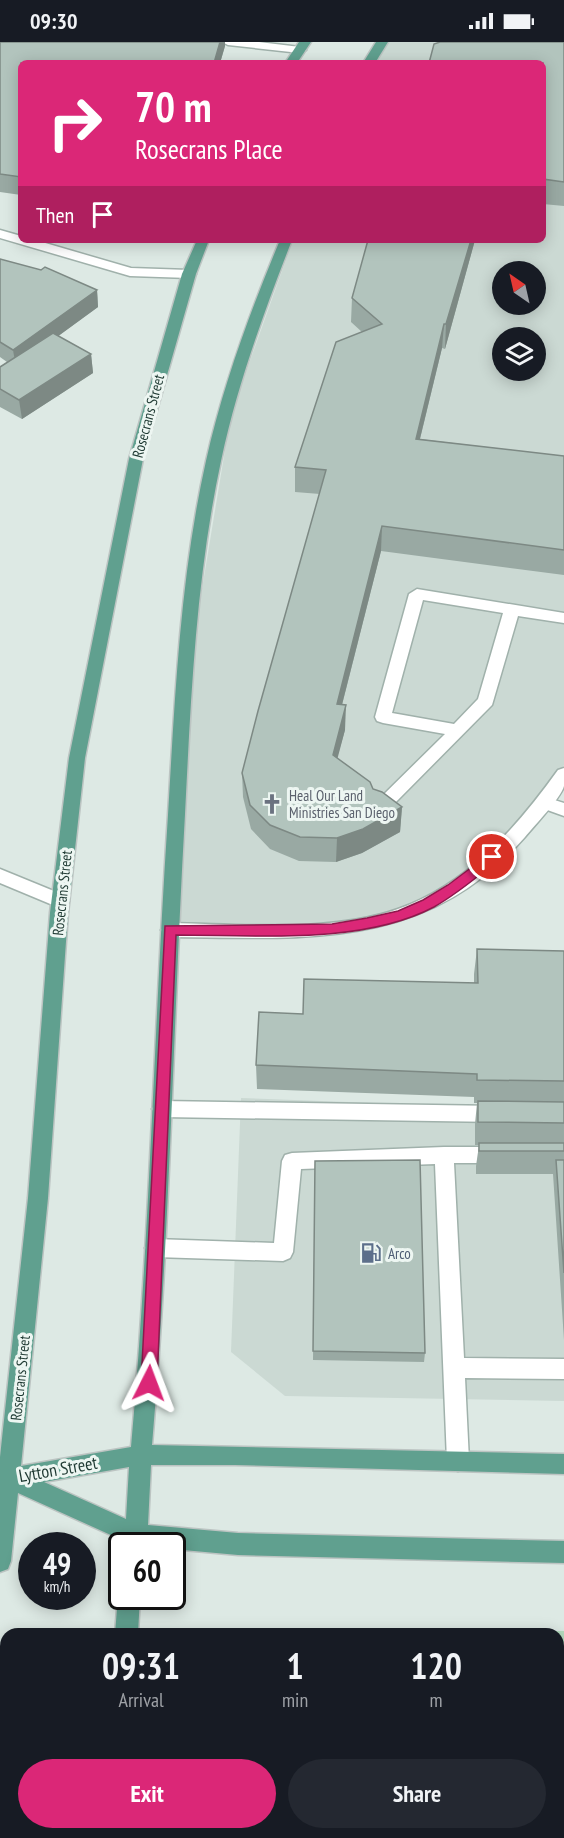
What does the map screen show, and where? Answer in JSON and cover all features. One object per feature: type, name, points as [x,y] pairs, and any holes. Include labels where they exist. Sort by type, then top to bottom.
[{"type":"main road","points":[[371,60],[382,42]]},
{"type":"main road","points":[[293,60],[302,46]]},
{"type":"main road","name":"Rosecrans Street","points":[[0,1561],[38,1198],[60,901],[77,758],[136,459],[189,274],[202,243]]},
{"type":"main road","points":[[136,1532],[149,1383],[170,930],[196,571],[207,494],[237,375],[259,308],[285,243]]},
{"type":"main road","name":"Lytton Street","points":[[10,1478],[141,1455],[235,1455],[564,1464]]},
{"type":"main road","name":"Lytton Street","points":[[10,1478],[119,1532]]},
{"type":"main road","name":"Lytton Street","points":[[186,1542],[564,1552]]},
{"type":"main road","points":[[126,1628],[128,1610]]},
{"type":"street","points":[[228,42],[302,46]]},
{"type":"street","points":[[0,234],[18,239]]},
{"type":"street","points":[[31,243],[130,272],[189,274]]},
{"type":"street","points":[[458,731],[383,717],[417,594],[564,618]]},
{"type":"street","points":[[380,808],[486,701],[512,610]]},
{"type":"street","points":[[170,930],[332,929],[400,915],[428,904],[481,868],[545,803],[564,774]]},
{"type":"street","points":[[545,803],[564,810]]},
{"type":"street","points":[[0,876],[60,901]]},
{"type":"street","points":[[162,1109],[518,1114]]},
{"type":"street","points":[[444,1155],[458,1461]]},
{"type":"street","points":[[155,1248],[283,1252],[292,1161],[444,1155],[516,1155]]},
{"type":"street","points":[[455,1368],[564,1369]]},
{"type":"shaded area","points":[[388,42],[564,42],[564,765],[539,803],[497,846],[453,882],[389,914],[312,924],[175,926],[180,826],[197,619],[231,414],[292,243],[546,243],[546,60],[379,60]]},
{"type":"shaded area","points":[[241,1098],[564,1110],[564,1401],[285,1396],[231,1352]]},
{"type":"building","points":[[0,42],[220,42],[215,60],[18,60],[18,177],[0,174]]},
{"type":"building","points":[[440,42],[564,42],[564,182],[546,179],[546,60],[430,60],[434,44]]},
{"type":"building","points":[[367,243],[470,243],[446,324],[444,324],[416,439],[564,456],[564,550],[382,526],[337,704],[346,705],[333,755],[370,782],[373,789],[382,792],[402,807],[363,829],[337,838],[300,837],[270,825],[250,805],[242,773],[326,470],[295,467],[336,342],[382,324],[352,298]]},
{"type":"building","points":[[0,259],[41,270],[45,267],[97,290],[13,350],[0,342]]},
{"type":"building","points":[[53,333],[91,354],[19,400],[0,389],[0,367]]},
{"type":"building","points":[[477,949],[564,951],[564,1081],[477,1080],[477,1074],[256,1065],[259,1012],[303,1014],[304,979],[478,983]]},
{"type":"building","points":[[478,1101],[564,1102],[564,1123],[478,1122]]},
{"type":"building","points":[[479,1143],[564,1143],[564,1151],[479,1151]]},
{"type":"building","points":[[420,1160],[425,1353],[313,1351],[315,1161]]},
{"type":"building","points":[[556,1160],[564,1160],[564,1273]]},
{"type":"place","name":"Heal Our Land Ministries San Diego","points":[[272,804]]},
{"type":"place","name":"Arco","points":[[371,1253]]},
{"type":"route","points":[[149,1383],[170,930],[332,929],[367,923],[400,915],[428,904],[453,889],[492,857]]}]
